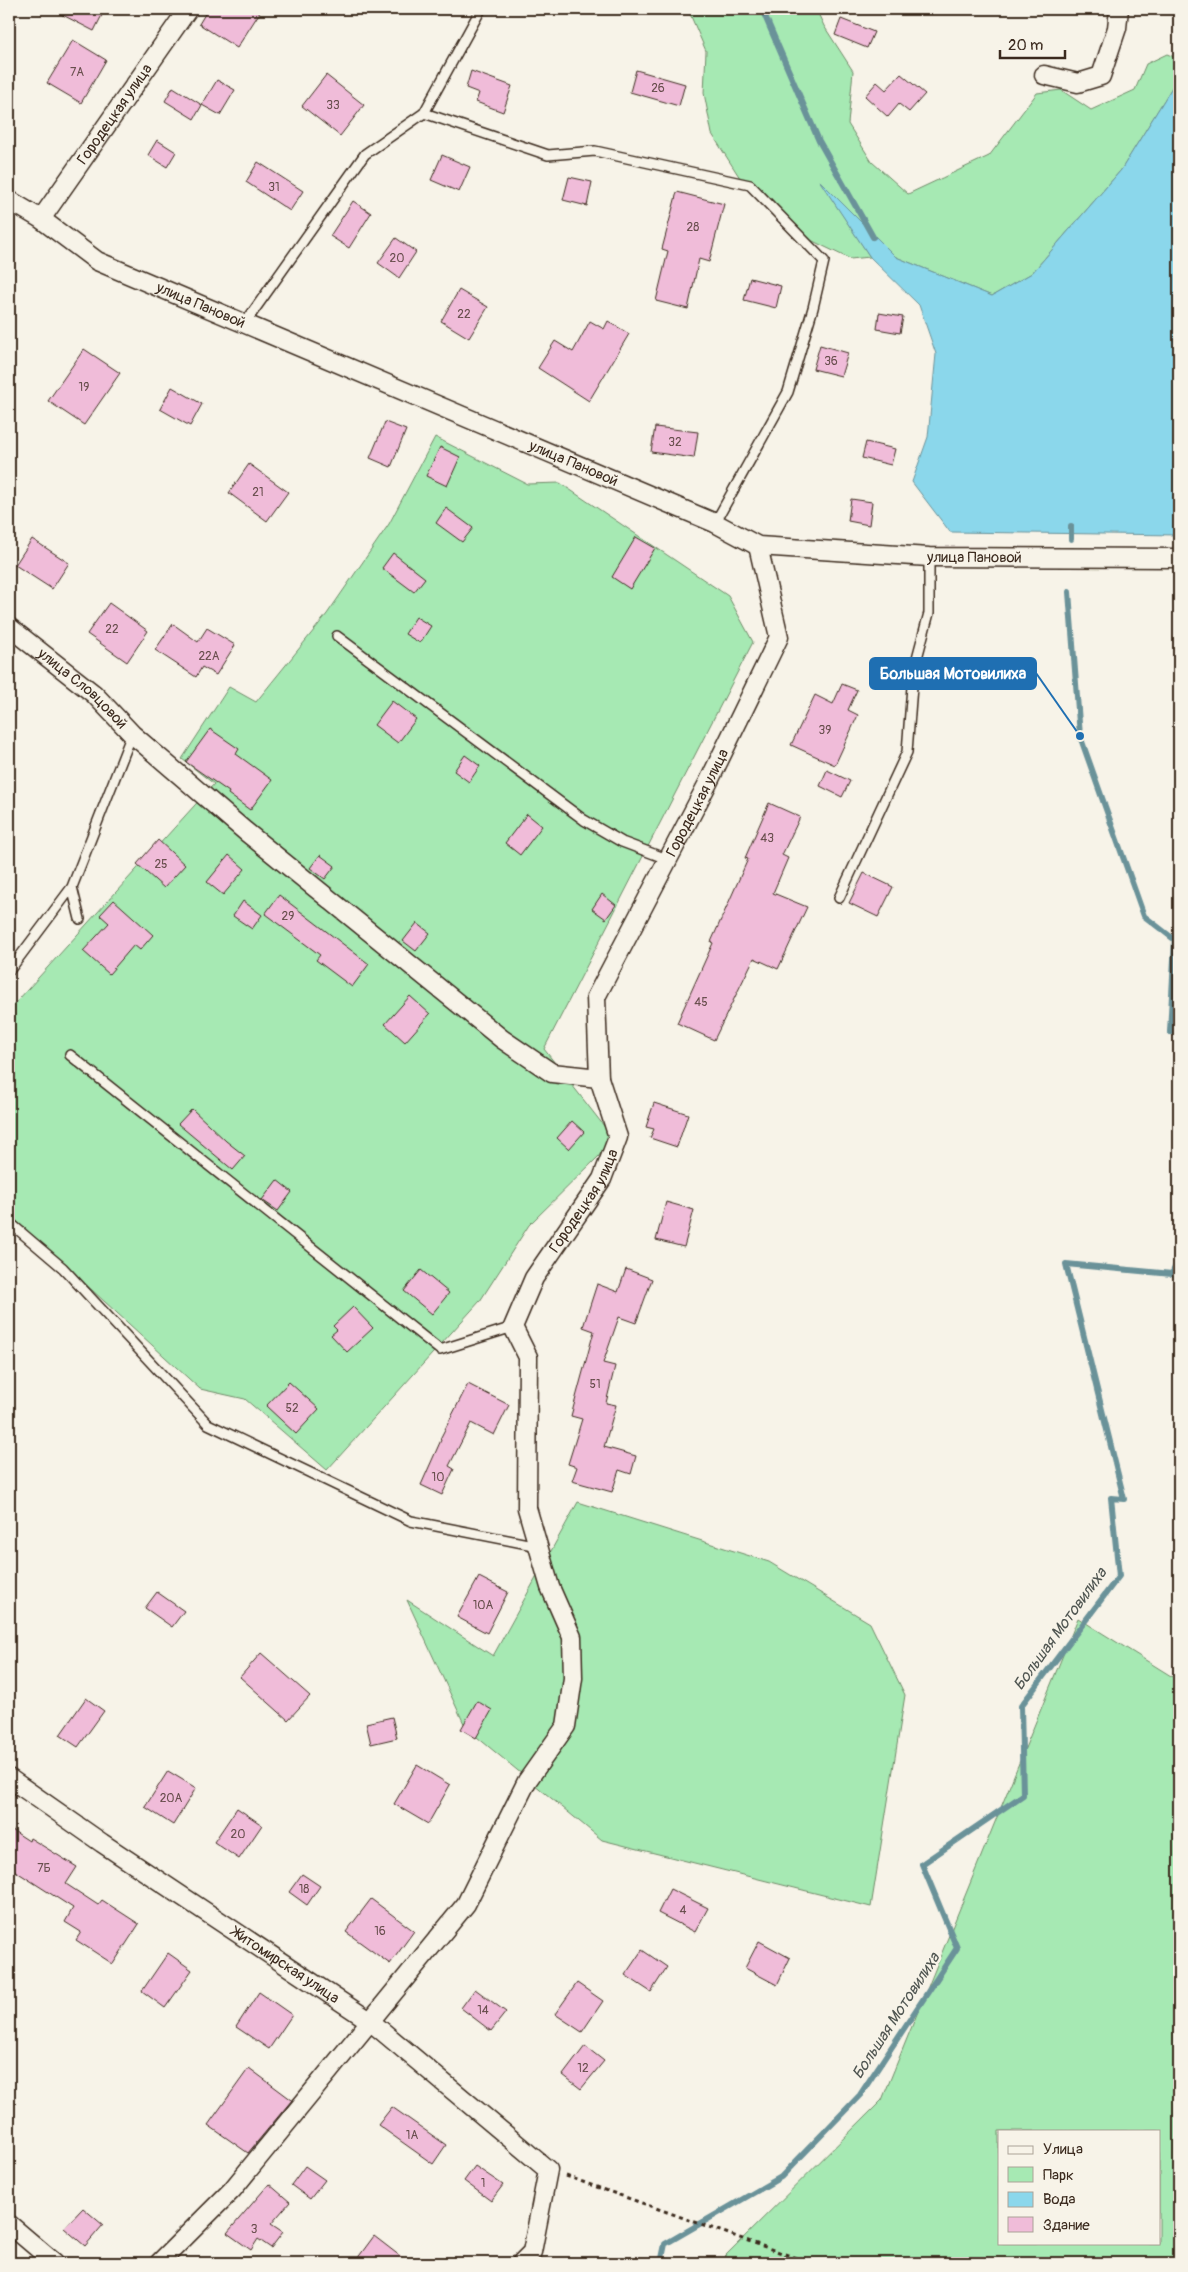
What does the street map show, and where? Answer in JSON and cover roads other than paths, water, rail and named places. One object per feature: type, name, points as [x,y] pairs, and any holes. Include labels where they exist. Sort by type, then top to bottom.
[{"type":"street","name":"Городецкая улица","points":[[41,220],[188,9]]},
{"type":"street","points":[[1044,75],[1078,83],[1101,76],[1117,28],[1120,9]]},
{"type":"street","name":"улица Пановой","points":[[9,200],[41,220],[97,261],[715,523],[758,546],[929,558],[1179,558]]},
{"type":"street","name":"Городецкая улица","points":[[513,1327],[534,1278],[602,1178],[618,1137],[599,1078],[596,997],[708,783],[779,637],[758,546]]},
{"type":"street","name":"улица Словцовой","points":[[9,627],[94,694],[132,734],[245,831],[502,1040],[552,1073],[599,1078]]},
{"type":"street","points":[[159,2263],[232,2190],[466,1904],[528,1781],[566,1726],[573,1678],[572,1637],[550,1587],[527,1508],[528,1358],[513,1327]]},
{"type":"street","name":"Житомирская улица","points":[[9,1778],[102,1843],[370,2021],[548,2170],[532,2252],[521,2263]]},
{"type":"street","points":[[9,2224],[54,2263]]},
{"type":"lane","points":[[245,323],[365,154],[424,113],[481,9]]},
{"type":"lane","points":[[424,113],[548,155],[595,151],[750,185],[824,261],[813,308],[788,392],[715,523]]},
{"type":"lane","points":[[839,898],[907,752],[913,673],[929,613],[929,558]]},
{"type":"lane","points":[[337,636],[584,820],[622,842],[667,859]]},
{"type":"lane","points":[[9,971],[72,887],[132,734]]},
{"type":"lane","points":[[72,887],[80,919]]},
{"type":"lane","points":[[70,1055],[440,1350],[513,1327]]},
{"type":"lane","points":[[9,1222],[63,1268],[208,1424],[411,1521],[538,1546]]},
{"type":"water","points":[[1179,76],[1179,535],[950,532],[912,482],[928,437],[936,354],[919,305],[870,257],[819,180],[896,257],[992,296],[1032,273],[1121,170]]},
{"type":"waterway","points":[[762,9],[819,141],[873,237]]},
{"type":"waterway","name":"Большая Мотовилиха","points":[[1071,526],[1071,539]]},
{"type":"waterway","name":"Большая Мотовилиха","points":[[1069,592],[1080,736],[1144,916],[1175,940],[1170,1032],[1179,1033]]},
{"type":"waterway","name":"Большая Мотовилиха","points":[[661,2263],[665,2244],[781,2177],[860,2095],[957,1948],[922,1864],[1023,1795],[1021,1706],[1119,1576],[1111,1498],[1124,1499],[1066,1264],[1172,1274],[1179,1259]]},
{"type":"place","name":"Большая Мотовилиха","points":[[1080,736]]}]
